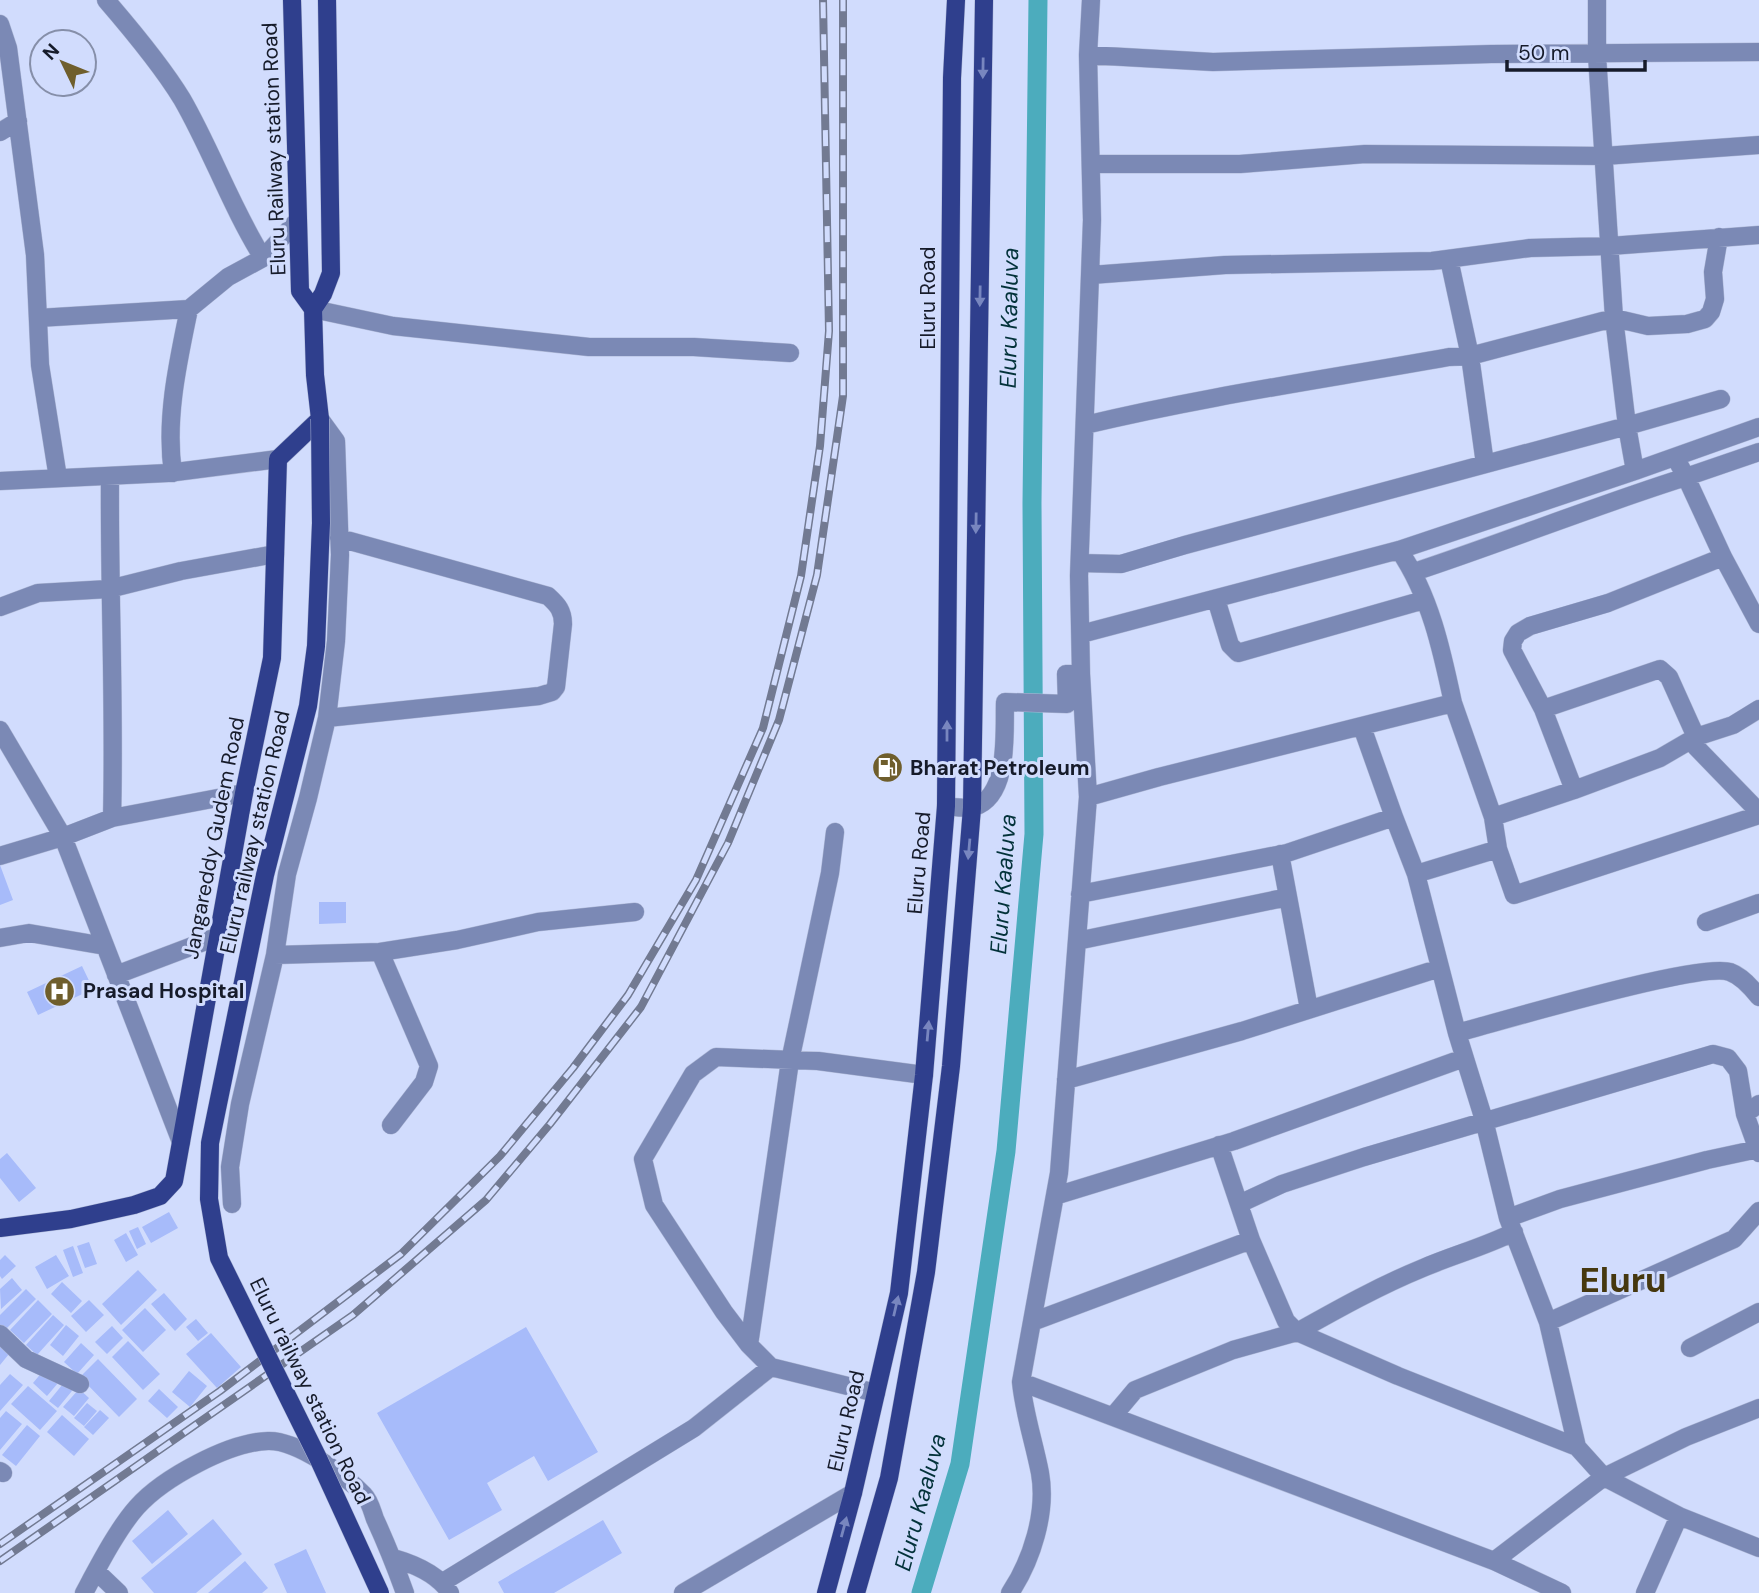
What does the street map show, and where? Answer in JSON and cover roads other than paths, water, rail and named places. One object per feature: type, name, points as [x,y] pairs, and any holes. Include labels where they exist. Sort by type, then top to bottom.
[{"type":"main road","name":"Eluru Railway station Road","points":[[292,0],[300,291],[313,309],[315,375],[320,419]]},
{"type":"main road","points":[[313,309],[323,294],[331,272],[327,0]]},
{"type":"main road","name":"Eluru Road","points":[[826,1593],[853,1493],[899,1293],[924,1075],[946,806],[952,106],[956,0]]},
{"type":"main road","points":[[856,1593],[889,1478],[926,1272],[951,1066],[972,808],[984,0]]},
{"type":"main road","points":[[278,459],[320,419]]},
{"type":"main road","name":"Eluru railway station Road","points":[[320,419],[321,523],[316,646],[309,694],[265,875],[210,1143],[209,1199],[219,1258],[319,1460],[380,1593]]},
{"type":"main road","name":"Jangareddy Gudem Road","points":[[0,1228],[71,1219],[134,1205],[160,1196],[174,1181],[244,793],[272,658],[278,459]]},
{"type":"street","points":[[106,0],[181,98],[242,224],[263,258]]},
{"type":"street","points":[[946,806],[972,808],[985,801],[1000,780],[1005,702],[1067,704],[1081,634],[1079,570],[1093,164],[1087,55],[1091,0]]},
{"type":"street","points":[[1597,0],[1597,55],[1614,318],[1634,465]]},
{"type":"street","points":[[0,24],[8,48],[18,121],[35,255],[40,365],[58,478]]},
{"type":"street","points":[[1087,55],[1213,62],[1491,54],[1759,52]]},
{"type":"street","points":[[0,132],[18,121]]},
{"type":"street","points":[[1093,164],[1240,164],[1365,154],[1604,156],[1759,145]]},
{"type":"street","points":[[37,318],[189,309],[228,277],[263,258],[298,221]]},
{"type":"street","points":[[1091,275],[1225,265],[1432,261],[1530,248],[1610,246],[1759,235]]},
{"type":"street","points":[[1085,425],[1165,406],[1266,387],[1470,356],[1614,318],[1648,326],[1687,324],[1705,319],[1711,312],[1714,299],[1713,272],[1719,237]]},
{"type":"street","points":[[1449,259],[1470,356],[1485,464]]},
{"type":"street","points":[[173,473],[170,447],[179,365],[189,309]]},
{"type":"street","points":[[313,309],[393,326],[589,348],[694,347],[790,353]]},
{"type":"street","points":[[1079,570],[1134,561],[1198,541],[1485,464],[1628,431],[1721,399]]},
{"type":"street","points":[[232,1204],[230,1167],[240,1104],[275,955],[287,874],[327,718],[336,641],[339,538],[336,441],[320,419]]},
{"type":"street","points":[[1081,634],[1399,550],[1634,465],[1675,457],[1759,427]]},
{"type":"street","points":[[1413,572],[1759,452]]},
{"type":"street","points":[[1675,457],[1759,624]]},
{"type":"street","points":[[0,481],[173,473],[278,459]]},
{"type":"street","points":[[110,476],[109,589],[114,700],[112,818]]},
{"type":"street","points":[[327,718],[539,696],[552,692],[556,687],[563,614],[548,596],[339,538]]},
{"type":"street","points":[[1399,550],[1413,572],[1442,648],[1453,703],[1493,817],[1498,849],[1514,895],[1759,813],[1696,747],[1696,737],[1669,677],[1660,669],[1543,709]]},
{"type":"street","points":[[0,607],[38,593],[109,589],[181,571],[275,554]]},
{"type":"street","points":[[1574,790],[1543,709],[1512,650],[1518,633],[1530,626],[1608,603],[1723,557]]},
{"type":"street","points":[[1216,599],[1230,645],[1238,653],[1424,600]]},
{"type":"street","points":[[1010,1593],[1019,1580],[1041,1510],[1040,1475],[1021,1382],[1059,1173],[1088,797],[1073,674]]},
{"type":"street","points":[[1088,797],[1453,703]]},
{"type":"street","points":[[1493,817],[1660,758],[1696,737],[1733,725],[1759,709]]},
{"type":"street","points":[[1362,727],[1416,874],[1511,1225],[1548,1322],[1577,1447]]},
{"type":"street","points":[[0,730],[63,837],[181,1142]]},
{"type":"street","points":[[0,856],[63,837],[112,818],[244,793]]},
{"type":"street","points":[[1080,894],[1280,854],[1394,817]]},
{"type":"street","points":[[749,1345],[790,1060],[830,873],[835,832]]},
{"type":"street","points":[[1416,874],[1498,849]]},
{"type":"street","points":[[1280,854],[1309,1009]]},
{"type":"street","points":[[1077,941],[1288,897]]},
{"type":"street","points":[[1706,922],[1759,903]]},
{"type":"street","points":[[275,955],[380,952],[457,940],[538,922],[635,912]]},
{"type":"street","points":[[0,938],[29,933],[105,946]]},
{"type":"street","points":[[116,975],[219,936]]},
{"type":"street","points":[[380,952],[429,1066],[424,1082],[391,1125]]},
{"type":"street","points":[[1066,1080],[1242,1031],[1440,968]]},
{"type":"street","points":[[1457,1033],[1634,986],[1705,971],[1730,972],[1759,996]]},
{"type":"street","points":[[1114,1415],[1135,1391],[1233,1350],[1297,1332],[1349,1302],[1424,1268],[1483,1247],[1511,1225],[1560,1199],[1707,1160],[1758,1151],[1752,1109],[1738,1071],[1728,1058],[1713,1054],[1484,1120],[1282,1184],[1239,1204]]},
{"type":"street","points":[[876,1394],[771,1367],[749,1345],[724,1312],[654,1205],[643,1159],[693,1074],[716,1057],[818,1061],[924,1075]]},
{"type":"street","points":[[1055,1196],[1219,1145],[1464,1058]]},
{"type":"street","points":[[1219,1145],[1251,1240],[1286,1321],[1297,1332],[1398,1376],[1577,1447],[1604,1477],[1679,1516],[1759,1548]]},
{"type":"street","points":[[1548,1322],[1734,1239],[1759,1211]]},
{"type":"street","points":[[1032,1322],[1251,1240]]},
{"type":"street","points":[[1690,1348],[1759,1312]]},
{"type":"street","points":[[0,1334],[26,1359],[80,1384]]},
{"type":"street","points":[[393,1558],[411,1563],[447,1587],[694,1428],[771,1367]]},
{"type":"street","points":[[1021,1382],[1494,1561],[1562,1593]]},
{"type":"street","points":[[1494,1561],[1604,1477],[1686,1437],[1759,1408]]},
{"type":"street","points":[[85,1593],[135,1509],[149,1495],[169,1479],[206,1460],[234,1448],[269,1440],[296,1446],[366,1496],[405,1593]]},
{"type":"street","points":[[683,1593],[853,1493]]},
{"type":"street","points":[[1645,1593],[1679,1516]]},
{"type":"street","points":[[96,1571],[119,1593]]},
{"type":"waterway","name":"Eluru Kaaluva","points":[[921,1593],[960,1464],[1006,1151],[1034,834],[1032,503],[1038,0]]},
{"type":"railway","points":[[0,1544],[220,1391],[401,1254],[500,1156],[573,1068],[628,995],[696,880],[763,728],[801,576],[820,446],[829,331],[823,0]]},
{"type":"railway","points":[[0,1561],[353,1315],[486,1200],[550,1124],[641,1007],[728,843],[779,720],[817,575],[843,396],[843,0]]},
{"type":"place","name":"Bharat Petroleum","points":[[887,768]]},
{"type":"place","name":"Prasad Hospital","points":[[60,991]]},
{"type":"district","name":"Eluru","points":[[1623,1280]]}]
